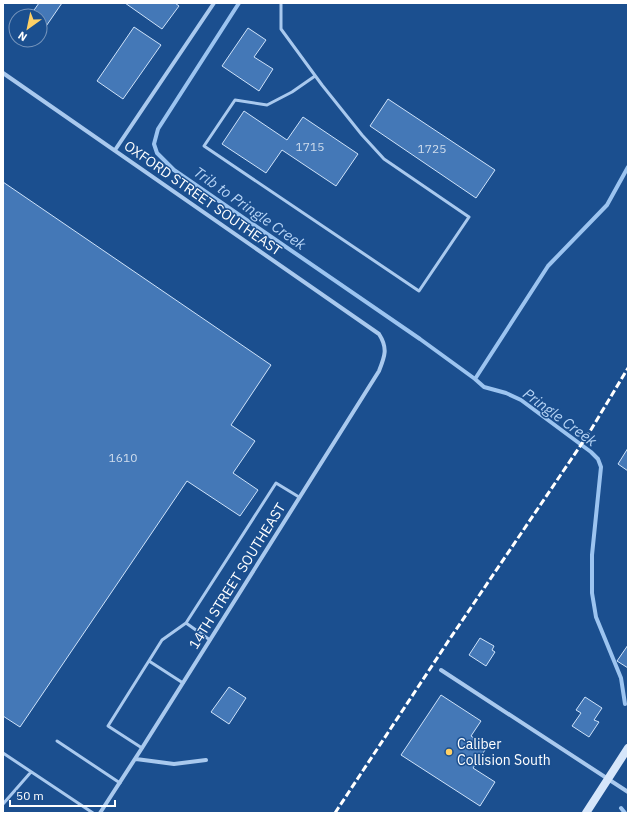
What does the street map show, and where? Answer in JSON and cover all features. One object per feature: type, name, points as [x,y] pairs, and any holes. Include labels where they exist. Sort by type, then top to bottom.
[{"type":"main road","points":[[586,813],[628,748]]},
{"type":"street","points":[[115,150],[214,3]]},
{"type":"street","name":"OXFORD STREET SOUTHEAST","points":[[3,73],[379,334],[385,347]]},
{"type":"street","name":"14TH STREET SOUTHEAST","points":[[100,813],[379,371],[384,357],[385,347]]},
{"type":"street","points":[[441,670],[628,792]]},
{"type":"street","points":[[136,758],[174,764],[206,760]]},
{"type":"lane","points":[[281,3],[281,29],[362,135],[384,159],[469,217],[419,291],[204,146],[235,100],[266,105],[292,92],[316,76]]},
{"type":"lane","points":[[142,748],[108,726],[162,640],[186,623],[276,483],[299,497]]},
{"type":"lane","points":[[186,623],[210,640]]},
{"type":"lane","points":[[149,661],[183,683]]},
{"type":"lane","points":[[57,741],[120,783]]},
{"type":"lane","points":[[3,753],[93,813]]},
{"type":"lane","points":[[3,804],[31,772]]},
{"type":"building","points":[[39,3],[62,3],[48,23],[48,8],[36,8]]},
{"type":"building","points":[[125,3],[175,3],[179,6],[162,29]]},
{"type":"building","points":[[134,27],[161,45],[123,99],[97,81]]},
{"type":"building","points":[[248,28],[266,40],[254,57],[273,69],[259,91],[222,66]]},
{"type":"building","points":[[388,99],[495,170],[476,198],[370,126]]},
{"type":"building","points":[[244,111],[287,140],[303,117],[358,154],[336,186],[282,150],[266,173],[222,144]]},
{"type":"building","points":[[3,182],[271,365],[231,425],[255,441],[233,473],[258,490],[240,516],[187,481],[20,727],[3,716]]},
{"type":"building","points":[[628,448],[628,471],[618,464]]},
{"type":"building","points":[[480,638],[494,646],[492,650],[495,652],[486,666],[469,655]]},
{"type":"building","points":[[628,645],[628,668],[617,661]]},
{"type":"building","points":[[229,687],[246,698],[229,724],[211,712]]},
{"type":"building","points":[[441,695],[481,721],[471,736],[487,747],[473,768],[495,782],[480,806],[401,755]]},
{"type":"building","points":[[585,697],[602,708],[594,720],[599,722],[589,737],[572,726],[581,713],[576,710]]},
{"type":"waterway","name":"Trib to Pringle Creek","points":[[239,3],[158,129],[154,144],[157,153],[174,170],[420,339],[475,379]]},
{"type":"waterway","name":"Pringle Creek","points":[[625,704],[621,678],[596,617],[592,593],[592,555],[601,467],[598,459],[591,452],[521,400],[506,393],[484,387],[475,379],[548,266],[607,205],[628,167]]},
{"type":"waterway","name":"Pringle Creek","points":[[621,808],[625,813]]},
{"type":"railway","points":[[335,813],[449,640],[589,433],[628,368]]},
{"type":"place","name":"Caliber Collision South","points":[[449,752]]}]
